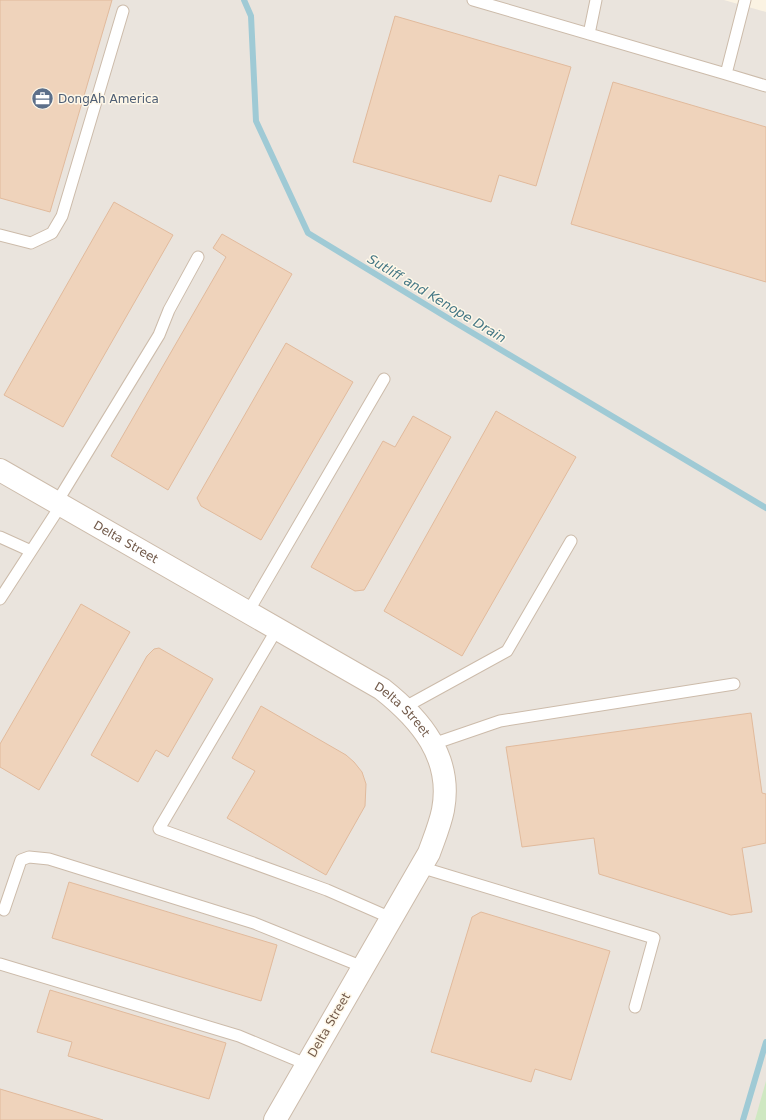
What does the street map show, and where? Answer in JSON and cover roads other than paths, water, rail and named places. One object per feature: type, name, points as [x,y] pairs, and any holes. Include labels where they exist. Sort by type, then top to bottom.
[{"type":"street","name":"Delta Street","points":[[0,470],[382,688],[405,707],[424,729],[433,744],[442,770],[445,790],[444,809],[436,835],[420,867],[275,1120]]},
{"type":"lane","points":[[473,0],[766,86]]},
{"type":"lane","points":[[589,34],[596,0]]},
{"type":"lane","points":[[726,74],[745,0]]},
{"type":"lane","points":[[0,235],[31,243],[52,233],[62,216],[123,12]]},
{"type":"lane","points":[[0,599],[31,551],[159,335],[169,310],[198,257]]},
{"type":"lane","points":[[248,612],[384,379]]},
{"type":"lane","points":[[0,537],[31,551]]},
{"type":"lane","points":[[405,707],[507,651],[571,541]]},
{"type":"lane","points":[[277,629],[159,829],[327,890],[391,918]]},
{"type":"lane","points":[[433,744],[500,721],[734,684]]},
{"type":"lane","points":[[4,910],[21,860],[29,857],[49,859],[254,923],[283,933],[363,967]]},
{"type":"lane","points":[[420,867],[654,938],[635,1007]]},
{"type":"lane","points":[[0,964],[239,1036],[306,1064]]},
{"type":"waterway","name":"Sutliff and Kenope Drain","points":[[244,0],[251,16],[256,121],[308,233],[766,508]]},
{"type":"waterway","points":[[743,1120],[766,1042]]},
{"type":"place","name":"DongAh America","points":[[42,99]]}]
